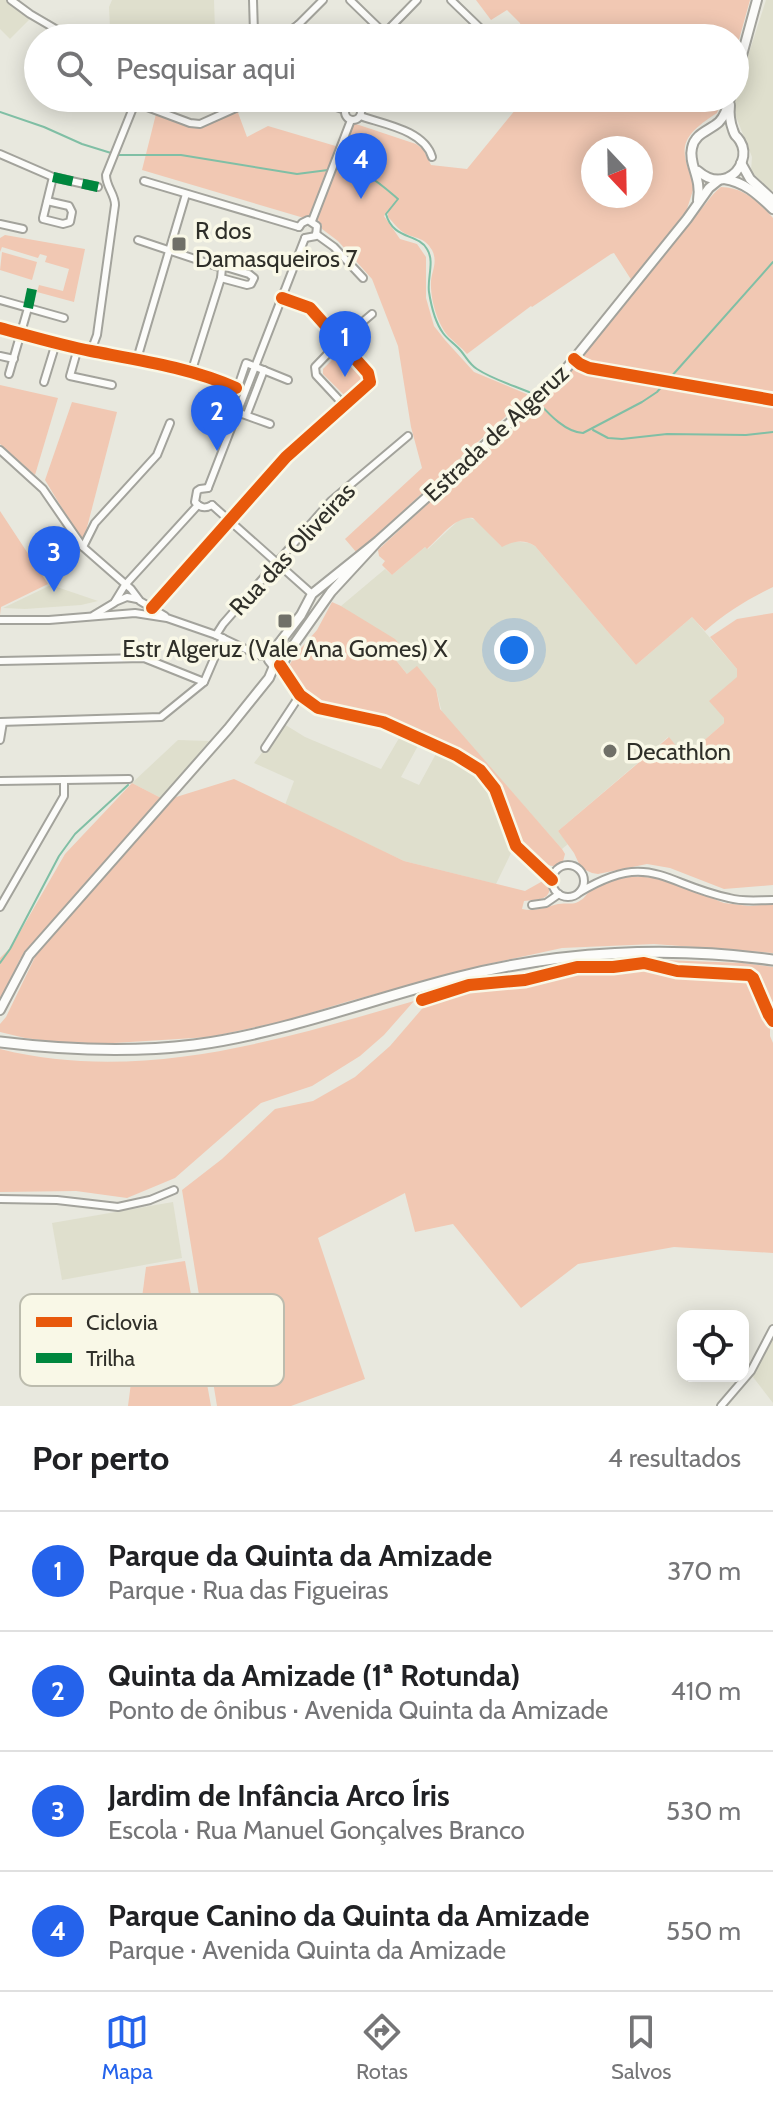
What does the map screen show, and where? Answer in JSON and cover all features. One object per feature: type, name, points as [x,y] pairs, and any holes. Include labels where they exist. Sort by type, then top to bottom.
[{"type":"highway","points":[[0,1042],[59,1049],[134,1050],[196,1045],[295,1024],[461,976],[560,959],[646,953],[773,960]]},
{"type":"main road","points":[[749,29],[757,0]]},
{"type":"main road","points":[[696,206],[700,190],[691,156],[693,142],[722,118],[725,112]]},
{"type":"main road","points":[[729,112],[734,133],[742,147],[741,163],[750,179],[773,200]]},
{"type":"main road","points":[[710,129],[726,129],[734,133]]},
{"type":"main road","name":"Estrada de Algeruz","points":[[0,1010],[29,955],[228,729],[269,678],[280,641],[312,595],[378,541],[536,399],[574,359],[709,188],[737,170],[741,163]]},
{"type":"main road","points":[[696,169],[706,177],[740,182],[773,209]]},
{"type":"main road","name":"Estrada de Algeruz","points":[[276,660],[378,541]]},
{"type":"main road","points":[[312,595],[316,606],[323,604]]},
{"type":"street","points":[[11,0],[47,24]]},
{"type":"street","points":[[253,0],[254,24]]},
{"type":"street","points":[[299,24],[323,0]]},
{"type":"street","points":[[350,0],[371,24]]},
{"type":"street","points":[[394,24],[417,0]]},
{"type":"street","points":[[451,0],[476,24]]},
{"type":"street","points":[[91,351],[97,335],[115,205],[115,198],[106,182],[131,112]]},
{"type":"street","points":[[164,112],[200,124],[227,112]]},
{"type":"street","points":[[345,112],[351,120],[360,116]]},
{"type":"street","points":[[360,116],[417,137],[429,148],[432,157]]},
{"type":"street","points":[[312,221],[351,120]]},
{"type":"street","points":[[0,154],[53,177],[98,187]]},
{"type":"street","points":[[47,201],[69,206],[72,212],[70,222],[65,225],[44,220],[47,201],[53,177]]},
{"type":"street","points":[[144,181],[299,227]]},
{"type":"street","points":[[137,359],[186,194]]},
{"type":"street","points":[[305,221],[312,221],[317,226],[316,234],[305,238],[299,227],[305,221]]},
{"type":"street","points":[[0,224],[23,229]]},
{"type":"street","points":[[316,234],[334,247],[363,278]]},
{"type":"street","points":[[305,238],[238,411],[212,496],[205,508],[198,505],[194,498],[200,489],[212,496],[230,519],[312,595]]},
{"type":"street","points":[[138,240],[254,278],[247,285],[221,278]]},
{"type":"street","points":[[191,373],[221,278],[223,270],[219,265]]},
{"type":"street","points":[[152,608],[296,447],[368,387],[368,373],[310,308],[282,298]]},
{"type":"street","points":[[0,300],[64,318]]},
{"type":"street","points":[[9,374],[28,308]]},
{"type":"street","points":[[347,404],[342,403],[315,372],[315,367],[372,314]]},
{"type":"street","points":[[0,328],[137,359],[236,388]]},
{"type":"street","points":[[44,382],[56,343]]},
{"type":"street","points":[[78,348],[70,376],[112,385]]},
{"type":"street","points":[[0,356],[14,359]]},
{"type":"street","points":[[574,359],[589,368],[773,400]]},
{"type":"street","points":[[270,424],[231,407],[246,363],[288,380]]},
{"type":"street","points":[[247,414],[264,370]]},
{"type":"street","points":[[83,547],[95,523],[157,455],[170,423]]},
{"type":"street","name":"Rua das Oliveiras","points":[[204,682],[223,624],[331,501],[408,436]]},
{"type":"street","points":[[0,450],[43,489],[83,547],[135,593],[141,609],[135,613]]},
{"type":"street","points":[[121,614],[113,609],[125,585],[198,505]]},
{"type":"street","points":[[91,617],[127,597],[139,600],[167,618]]},
{"type":"street","points":[[0,620],[49,620],[135,613],[167,618],[276,660],[300,695],[318,708],[383,722],[456,755],[480,770],[495,789],[516,846],[552,880],[559,894],[570,897],[603,878],[646,871],[730,899],[773,900]]},
{"type":"street","points":[[0,661],[144,658],[204,682],[161,717],[1,722],[0,740]]},
{"type":"street","points":[[265,748],[300,695]]},
{"type":"street","points":[[0,781],[129,779]]},
{"type":"street","points":[[0,907],[64,796],[64,780]]},
{"type":"street","points":[[552,880],[561,867],[571,866],[583,876],[580,892]]},
{"type":"street","points":[[542,869],[556,871]]},
{"type":"street","points":[[583,876],[603,878]]},
{"type":"street","points":[[532,905],[546,903],[559,894]]},
{"type":"street","points":[[422,1000],[469,985],[525,980],[577,967],[644,963],[677,971],[749,975],[773,1021]]},
{"type":"street","points":[[0,1199],[57,1200],[118,1207],[150,1200],[174,1190]]},
{"type":"street","points":[[721,1406],[751,1371],[773,1329]]},
{"type":"shaded area","points":[[0,0],[6,0],[30,19],[10,39],[0,29]]},
{"type":"shaded area","points":[[112,0],[214,0],[215,24],[110,24]]},
{"type":"shaded area","points":[[476,0],[750,0],[743,24],[520,24],[507,10],[491,20]]},
{"type":"shaded area","points":[[766,0],[773,0],[771,191],[751,171],[752,157],[734,112],[749,112],[749,53]]},
{"type":"shaded area","points":[[156,112],[200,124],[238,112],[247,137],[268,126],[339,147],[350,122],[423,149],[431,165],[467,169],[514,112],[717,112],[697,128],[686,142],[686,160],[695,184],[686,212],[632,281],[614,253],[611,254],[531,306],[467,354],[444,331],[435,310],[431,288],[435,262],[432,250],[424,241],[401,231],[388,217],[388,212],[384,216],[400,239],[417,244],[426,257],[426,298],[434,326],[445,340],[474,372],[529,395],[357,553],[345,539],[422,468],[411,427],[398,346],[372,279],[338,241],[322,229],[318,220],[142,170]]},
{"type":"shaded area","points":[[721,187],[750,196],[773,218],[773,587],[737,607],[705,631],[692,617],[636,665],[535,546],[518,542],[502,547],[473,518],[454,524],[392,575],[382,565],[385,561],[378,550],[536,403],[693,216]]},
{"type":"shaded area","points":[[5,235],[85,249],[74,302],[37,292],[39,285],[63,291],[69,269],[45,262],[47,256],[40,254],[38,258],[2,247],[0,252],[0,238]]},
{"type":"shaded area","points":[[2,252],[37,262],[32,280],[0,270]]},
{"type":"shaded area","points":[[338,354],[342,354],[364,378],[363,383],[346,397],[323,374],[323,369]]},
{"type":"shaded area","points":[[0,385],[58,398],[35,475],[0,444]]},
{"type":"shaded area","points":[[72,402],[117,412],[82,541],[45,480]]},
{"type":"shaded area","points":[[0,511],[48,584],[1,607],[0,615]]},
{"type":"shaded area","points":[[467,517],[478,521],[501,546],[521,542],[535,546],[636,665],[692,617],[737,669],[724,723],[685,757],[668,737],[558,831],[568,844],[562,849],[442,713],[436,689],[417,667],[408,675],[390,653],[399,645],[341,606],[385,569],[392,575],[425,547],[428,549],[460,519]]},
{"type":"shaded area","points":[[51,585],[98,601],[81,605],[3,608]]},
{"type":"shaded area","points":[[332,602],[395,639],[400,645],[390,653],[407,674],[417,666],[436,689],[440,709],[562,849],[565,854],[562,865],[547,865],[527,853],[514,834],[499,789],[482,766],[378,715],[327,707],[301,691],[288,668],[317,630]]},
{"type":"shaded area","points":[[773,613],[773,885],[724,889],[670,868],[647,864],[598,874],[581,868],[558,831],[669,737],[685,757],[724,723],[724,718],[709,701],[737,677],[737,669],[710,637],[737,619]]},
{"type":"shaded area","points":[[284,724],[305,737],[381,769],[402,733],[420,742],[401,777],[419,785],[438,750],[474,767],[491,787],[489,789],[513,849],[496,884],[404,861],[285,805],[294,781],[254,763]]},
{"type":"shaded area","points":[[178,740],[209,741],[161,798],[132,783]]},
{"type":"shaded area","points":[[234,779],[404,861],[525,891],[546,877],[549,890],[546,897],[524,901],[522,909],[536,910],[576,903],[599,886],[630,877],[667,881],[724,903],[749,906],[773,904],[773,953],[654,944],[562,948],[488,964],[288,1020],[210,1037],[65,1043],[0,1032],[0,1024],[36,955],[173,798]]},
{"type":"shaded area","points":[[132,783],[161,798],[20,959],[0,1000],[0,958],[12,946],[65,854]]},
{"type":"shaded area","points":[[654,961],[773,967],[773,1015],[753,974],[669,967]]},
{"type":"shaded area","points":[[646,968],[674,975],[749,980],[770,1025],[773,1043],[773,1253],[674,1247],[578,1264],[521,1308],[453,1224],[415,1232],[405,1193],[318,1238],[365,1379],[291,1406],[217,1406],[214,1386],[284,1386],[284,1294],[199,1294],[182,1190],[222,1159],[275,1109],[313,1101],[355,1077],[390,1046],[427,1003],[469,990],[522,986],[575,973]]},
{"type":"shaded area","points":[[414,1001],[384,1035],[360,1056],[312,1086],[261,1103],[175,1178],[127,1198],[76,1191],[0,1192],[0,1049],[52,1059],[105,1062],[209,1053],[261,1043]]},
{"type":"shaded area","points":[[173,1202],[182,1258],[62,1280],[52,1223]]},
{"type":"shaded area","points":[[185,1261],[191,1294],[143,1294],[146,1267]]},
{"type":"shaded area","points":[[773,1338],[773,1403],[753,1377]]},
{"type":"shaded area","points":[[131,1386],[207,1386],[211,1406],[128,1406]]},
{"type":"waterway","points":[[0,112],[111,153]]},
{"type":"waterway","points":[[117,155],[181,155],[297,174],[328,170]]},
{"type":"waterway","points":[[335,169],[370,177],[398,199],[386,214],[394,228],[418,240],[427,249],[430,297],[443,333],[483,373],[533,396]]},
{"type":"waterway","points":[[670,378],[773,262]]},
{"type":"waterway","points":[[537,401],[564,426],[583,433],[642,402],[664,384]]},
{"type":"waterway","points":[[593,430],[608,438],[622,439],[667,434],[746,435],[773,432]]},
{"type":"waterway","points":[[0,963],[59,856],[75,834],[128,785]]},
{"type":"marked path","points":[[53,177],[98,187]]},
{"type":"marked path","points":[[28,308],[32,289]]},
{"type":"cycle path","points":[[152,608],[286,457],[370,382],[368,373],[310,308],[282,298]]},
{"type":"cycle path","points":[[0,328],[183,370],[236,388]]},
{"type":"cycle path","points":[[574,359],[589,368],[773,400]]},
{"type":"cycle path","points":[[280,665],[300,695],[318,708],[383,722],[456,755],[480,770],[495,789],[516,846],[552,880]]},
{"type":"cycle path","points":[[422,1000],[469,985],[525,980],[577,967],[644,963],[677,971],[749,975],[773,1021]]},
{"type":"place","name":"Parque Canino da Quinta da Amizade","points":[[361,199]]},
{"type":"place","name":"R dos Damasqueiros 7","points":[[179,244]]},
{"type":"place","name":"Parque da Quinta da Amizade","points":[[345,377]]},
{"type":"place","name":"Quinta da Amizade (1ª Rotunda)","points":[[217,451]]},
{"type":"place","name":"Jardim de Infância Arco Íris","points":[[54,592]]},
{"type":"place","name":"Estr Algeruz (Vale Ana Gomes) X","points":[[285,621]]},
{"type":"place","name":"Decathlon","points":[[610,751]]}]
